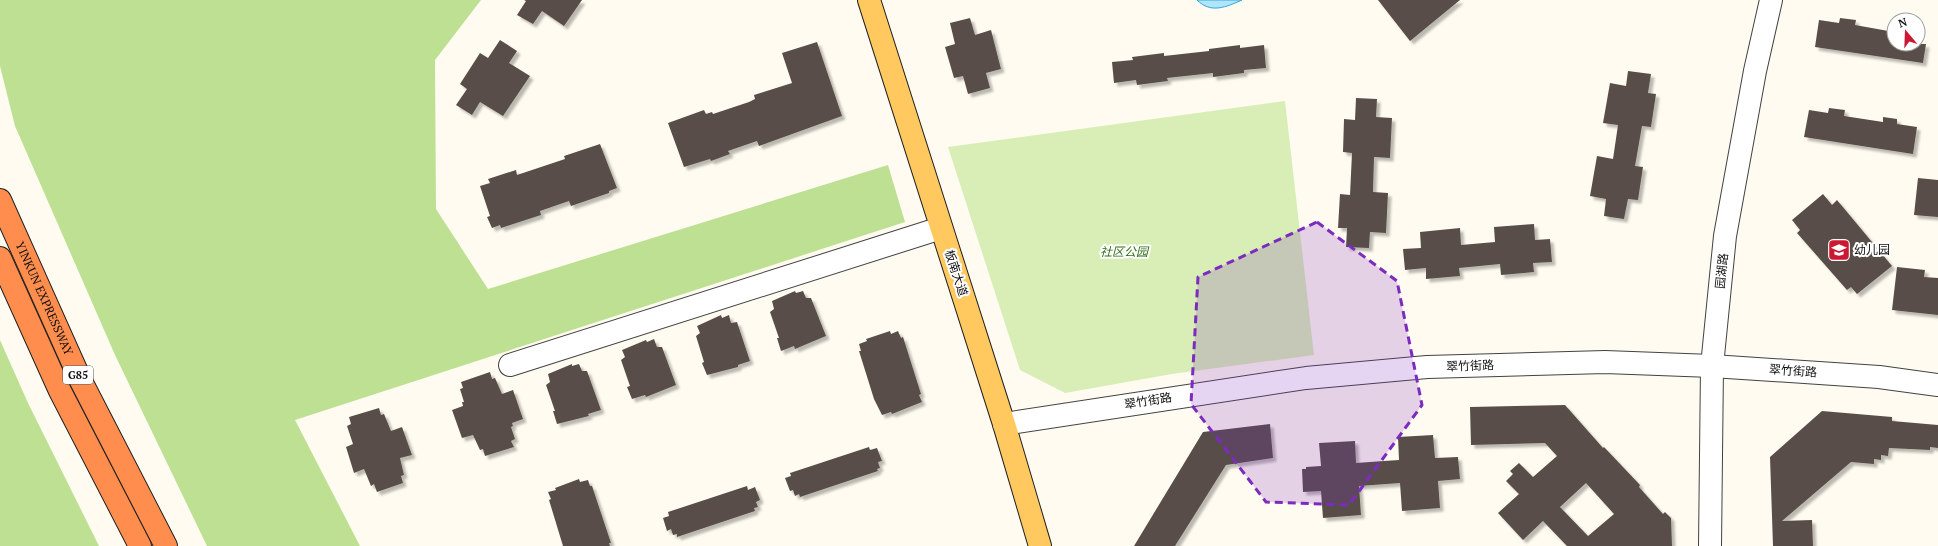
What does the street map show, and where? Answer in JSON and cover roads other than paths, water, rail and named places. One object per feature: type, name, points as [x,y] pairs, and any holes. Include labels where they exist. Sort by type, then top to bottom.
[{"type":"highway","name":"YINKUN EXPRESSWAY","points":[[0,200],[81,381],[166,546]]},
{"type":"highway","name":"YINKUN EXPRESSWAY","points":[[0,258],[60,391],[140,546]]},
{"type":"main road","name":"板南大道","points":[[869,0],[1004,424],[1040,546]]},
{"type":"street","name":"园湖路","points":[[1710,546],[1712,366],[1725,236],[1755,71],[1771,0]]},
{"type":"street","points":[[510,365],[941,228]]},
{"type":"street","name":"翠竹街路","points":[[1004,424],[1306,378],[1420,367],[1606,362],[1712,366],[1879,377],[1938,385]]},
{"type":"water","points":[[1197,0],[1242,0],[1224,7],[1213,8],[1202,4]]},
{"type":"place","name":"幼儿园","points":[[1839,250]]},
{"type":"park label","name":"社区公园","points":[[1124,252]]}]
